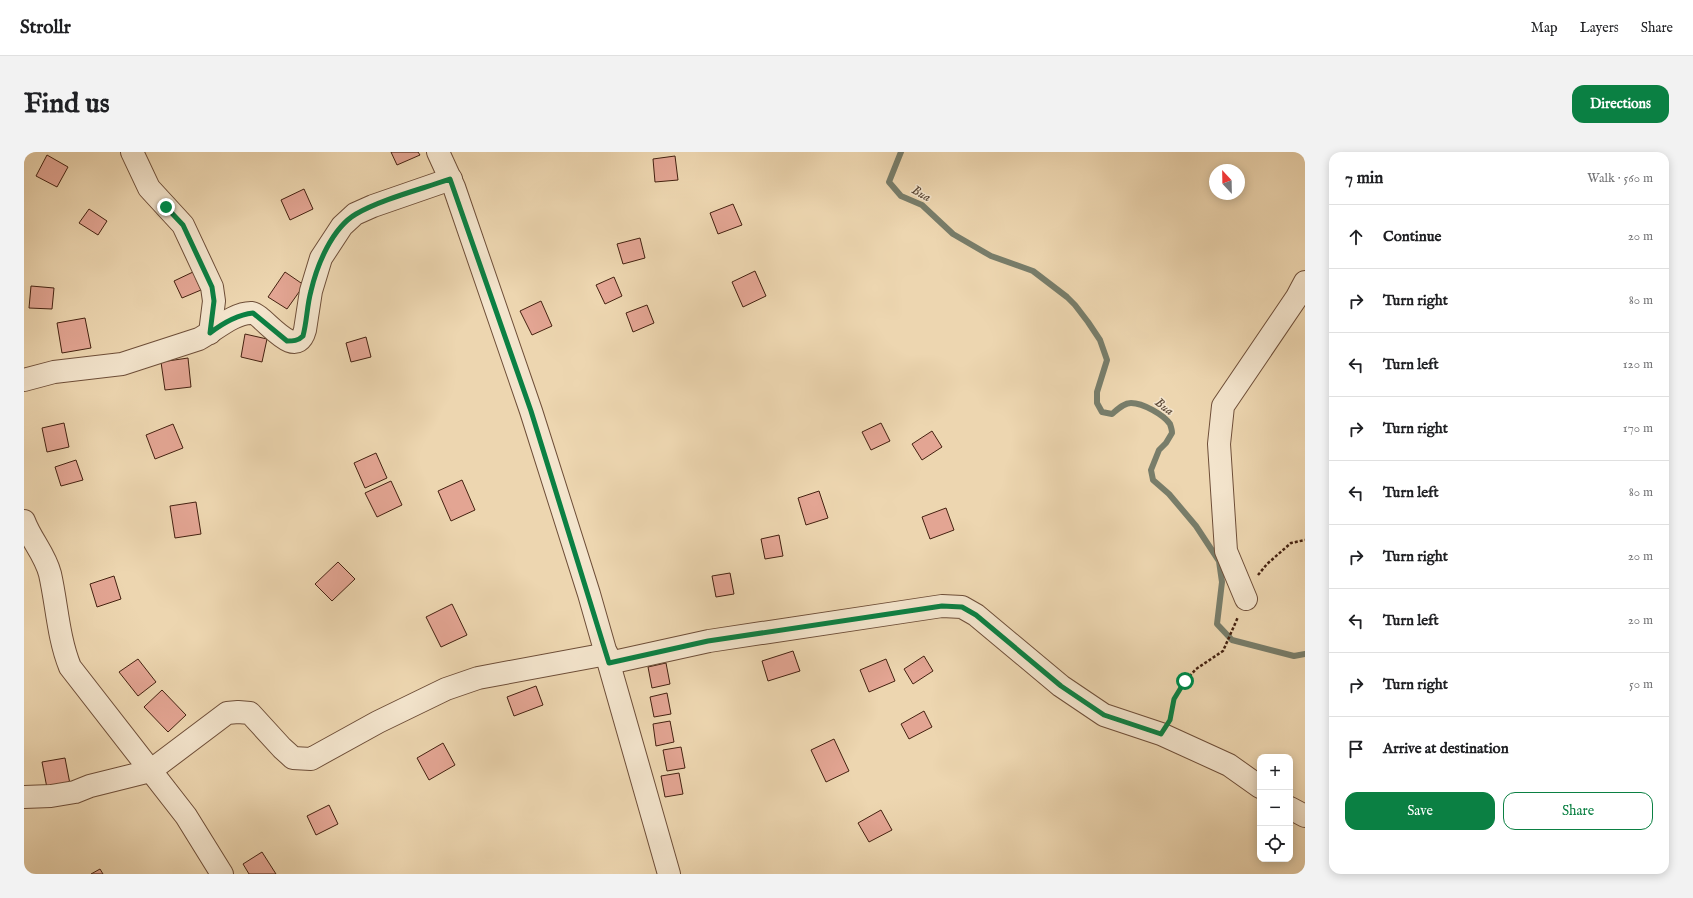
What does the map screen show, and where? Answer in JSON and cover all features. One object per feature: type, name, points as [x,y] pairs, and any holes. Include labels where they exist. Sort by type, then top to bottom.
[{"type":"street","points":[[132,152],[149,188],[183,225],[212,287],[214,301],[210,333]]},
{"type":"street","points":[[438,152],[450,179],[531,411],[608,659],[669,874]]},
{"type":"street","points":[[24,380],[54,372],[122,364],[199,339],[226,322],[245,314],[253,313],[287,341],[300,339],[303,336],[311,291],[321,258],[342,226],[355,214],[372,206],[450,179]]},
{"type":"street","points":[[1242,607],[1226,551],[1219,444],[1223,406],[1305,282]]},
{"type":"street","points":[[24,521],[44,555],[50,573],[64,651],[70,667],[186,816],[222,874]]},
{"type":"street","points":[[24,797],[51,796],[75,792],[90,786],[150,771],[227,713],[250,712],[282,748],[293,758],[311,758],[378,722],[453,686],[478,678],[608,659],[732,637],[942,606],[962,607],[976,615],[1061,686],[1104,715],[1161,734],[1229,765],[1257,785]]},
{"type":"street","points":[[1293,810],[1305,816]]},
{"type":"path","points":[[1161,734],[1170,720],[1174,699],[1182,685],[1196,669],[1223,651],[1254,580],[1267,564],[1291,543],[1305,540]]},
{"type":"building","points":[[391,152],[418,152],[420,155],[397,165]]},
{"type":"building","points":[[47,155],[68,167],[57,187],[36,176]]},
{"type":"building","points":[[675,156],[678,180],[655,182],[653,159]]},
{"type":"building","points":[[304,189],[313,209],[290,220],[281,200]]},
{"type":"building","points":[[733,204],[742,225],[718,234],[710,213]]},
{"type":"building","points":[[89,209],[107,221],[98,235],[79,223]]},
{"type":"building","points":[[640,238],[645,258],[623,264],[617,244]]},
{"type":"building","points":[[755,271],[766,296],[743,307],[732,282]]},
{"type":"building","points":[[193,272],[201,290],[182,298],[174,281]]},
{"type":"building","points":[[285,272],[304,285],[287,309],[268,297]]},
{"type":"building","points":[[614,277],[622,296],[605,304],[596,285]]},
{"type":"building","points":[[31,286],[54,288],[52,309],[29,308]]},
{"type":"building","points":[[541,301],[552,326],[532,335],[520,311]]},
{"type":"building","points":[[647,305],[654,323],[633,332],[626,313]]},
{"type":"building","points":[[85,318],[91,348],[62,353],[57,323]]},
{"type":"building","points":[[245,334],[267,339],[262,362],[241,357]]},
{"type":"building","points":[[366,337],[371,357],[351,362],[346,343]]},
{"type":"building","points":[[188,358],[191,387],[165,390],[161,362]]},
{"type":"building","points":[[64,423],[69,447],[47,452],[42,428]]},
{"type":"building","points":[[881,423],[890,441],[871,450],[862,432]]},
{"type":"building","points":[[173,424],[183,448],[155,459],[146,435]]},
{"type":"building","points":[[932,431],[942,447],[922,460],[912,444]]},
{"type":"building","points":[[376,453],[387,478],[365,488],[354,463]]},
{"type":"building","points":[[76,460],[83,480],[61,486],[55,467]]},
{"type":"building","points":[[462,480],[475,510],[451,521],[438,491]]},
{"type":"building","points":[[391,481],[402,505],[377,517],[365,493]]},
{"type":"building","points":[[819,491],[828,518],[806,525],[798,498]]},
{"type":"building","points":[[196,502],[201,534],[175,538],[170,506]]},
{"type":"building","points":[[946,508],[954,530],[930,539],[922,517]]},
{"type":"building","points":[[779,535],[783,556],[765,559],[761,539]]},
{"type":"building","points":[[338,562],[355,579],[332,601],[315,584]]},
{"type":"building","points":[[730,573],[734,594],[716,597],[712,576]]},
{"type":"building","points":[[114,576],[121,599],[97,607],[90,584]]},
{"type":"building","points":[[452,604],[467,635],[441,647],[426,617]]},
{"type":"building","points":[[793,651],[800,671],[768,681],[762,661]]},
{"type":"building","points":[[924,656],[933,671],[913,684],[904,669]]},
{"type":"building","points":[[138,659],[156,682],[138,696],[119,672]]},
{"type":"building","points":[[886,659],[895,681],[869,692],[860,670]]},
{"type":"building","points":[[666,663],[670,684],[652,688],[648,667]]},
{"type":"building","points":[[536,686],[543,705],[514,716],[507,697]]},
{"type":"building","points":[[162,690],[186,715],[168,732],[144,707]]},
{"type":"building","points":[[667,693],[671,714],[654,717],[650,697]]},
{"type":"building","points":[[924,711],[932,727],[909,739],[901,724]]},
{"type":"building","points":[[670,721],[674,742],[656,746],[653,724]]},
{"type":"building","points":[[834,739],[849,771],[826,782],[811,750]]},
{"type":"building","points":[[443,743],[455,765],[429,780],[417,758]]},
{"type":"building","points":[[681,747],[685,768],[667,771],[663,750]]},
{"type":"building","points":[[65,758],[70,784],[47,788],[42,762]]},
{"type":"building","points":[[679,773],[683,794],[665,797],[661,776]]},
{"type":"building","points":[[329,805],[338,824],[316,835],[307,816]]},
{"type":"building","points":[[881,810],[892,830],[869,842],[858,823]]},
{"type":"building","points":[[262,852],[276,874],[249,874],[243,864]]},
{"type":"building","points":[[100,869],[103,874],[91,874]]},
{"type":"waterway","name":"Bua","points":[[901,152],[889,182],[901,196],[922,205],[953,234],[991,256],[1033,271],[1075,305],[1100,340],[1107,360],[1097,392],[1097,403],[1102,412],[1112,414],[1126,404],[1131,403],[1153,410],[1170,424],[1172,433],[1166,443],[1159,450],[1151,470],[1153,480],[1169,494],[1196,526],[1219,561],[1222,582],[1217,624],[1232,640],[1294,656],[1305,654]]},
{"type":"route","points":[[166,207],[183,225],[212,287],[214,301],[210,333],[226,322],[245,314],[253,313],[260,317],[287,341],[293,341],[300,339],[303,336],[311,291],[321,258],[342,226],[355,214],[372,206],[450,179],[531,411],[589,594],[609,663],[708,641],[942,606],[962,607],[976,615],[1061,686],[1104,715],[1161,734],[1170,720],[1176,694],[1185,681]]}]
